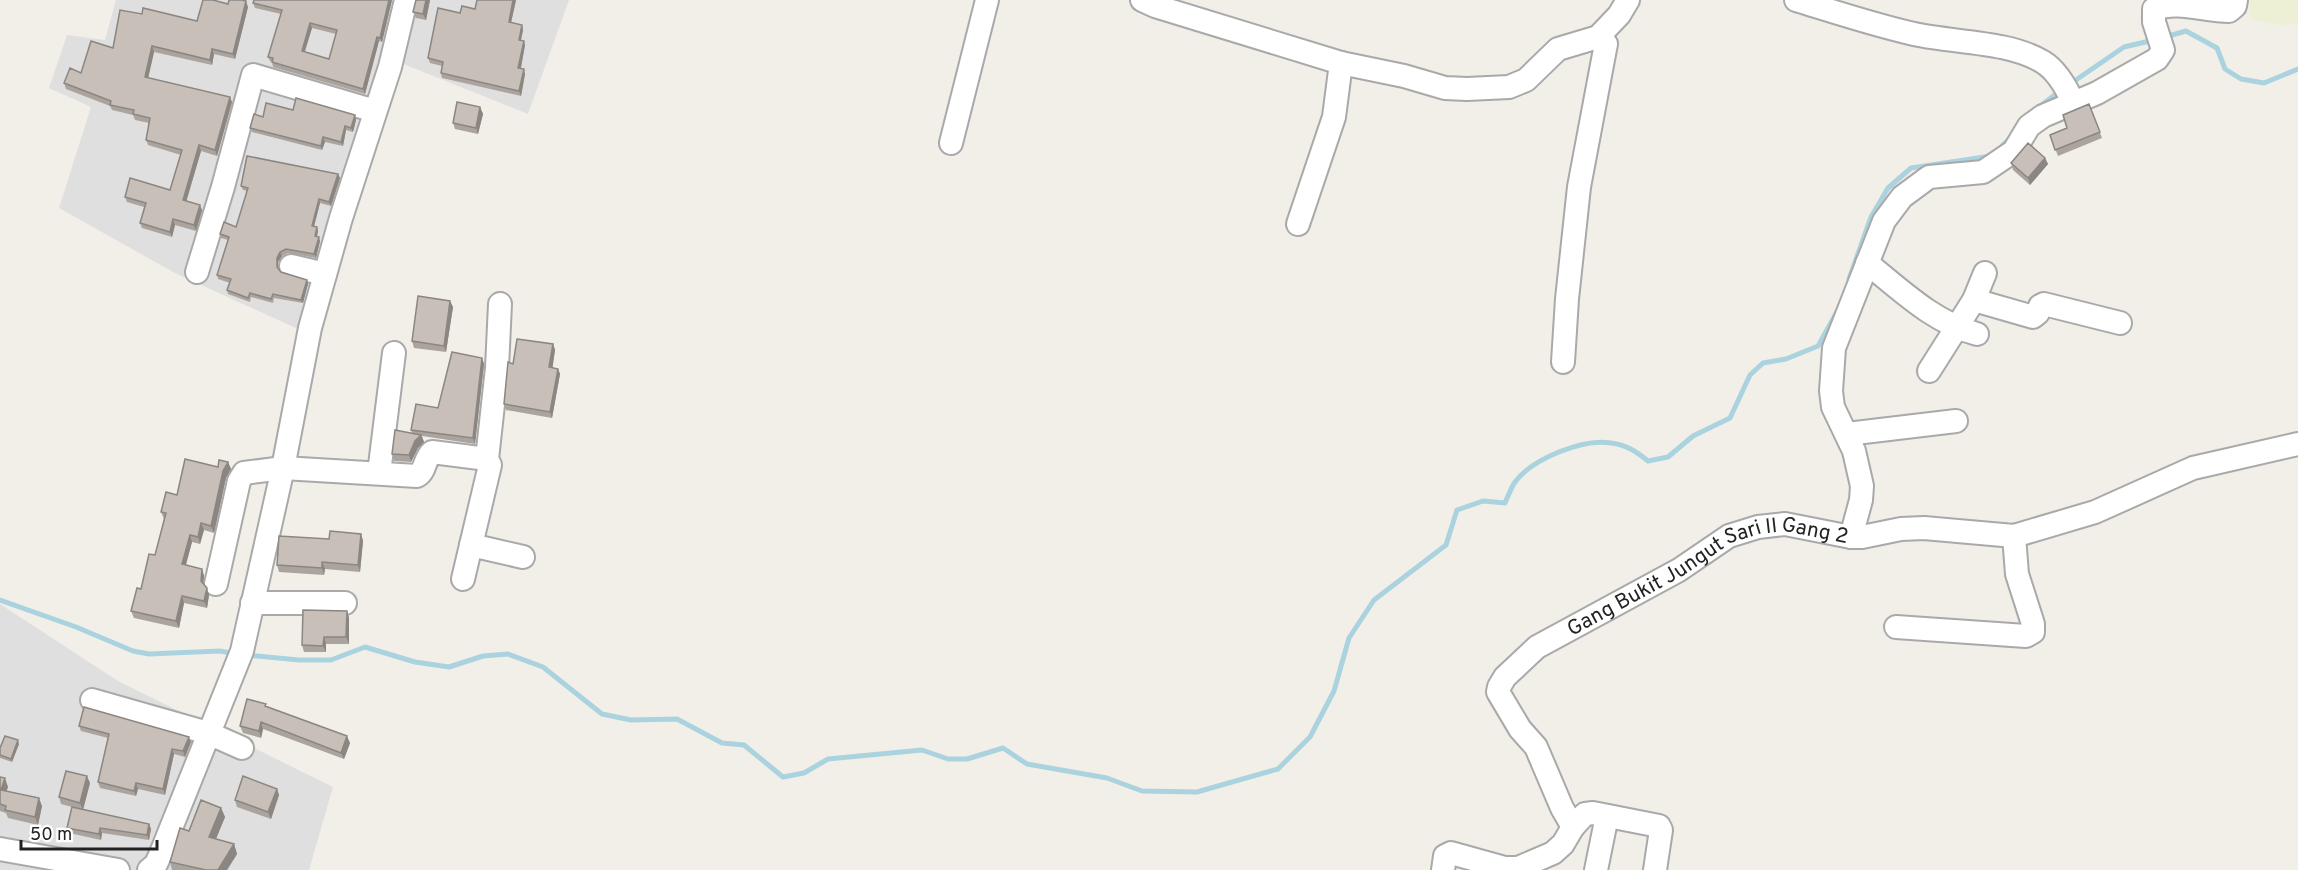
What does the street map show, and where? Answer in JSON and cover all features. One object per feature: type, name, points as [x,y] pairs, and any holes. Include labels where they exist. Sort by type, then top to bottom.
[{"type":"street","points":[[149,870],[156,864],[161,853],[242,651],[283,468],[310,328],[390,67],[406,0]]},
{"type":"street","points":[[951,143],[987,0]]},
{"type":"street","points":[[1142,0],[1341,63],[1404,76],[1445,88],[1467,89],[1509,87],[1526,80],[1558,49],[1598,37],[1619,15],[1628,0]]},
{"type":"street","points":[[1796,0],[1916,34],[2002,48],[2031,57],[2048,65],[2068,94]]},
{"type":"street","name":"Gang Bukit Jungut Sari II Gang 2","points":[[1573,826],[1562,808],[1536,747],[1520,729],[1498,692],[1498,687],[1505,677],[1537,647],[1678,570],[1729,536],[1758,527],[1785,524],[1851,537],[1861,500],[1862,486],[1847,434],[1833,407],[1831,391],[1834,348],[1884,220],[1902,197],[1929,177],[1983,172],[2013,151],[2029,126],[2068,94],[2097,93],[2157,59],[2160,40],[2154,22],[2154,9],[2163,5],[2180,4],[2229,11],[2235,6],[2236,0]]},
{"type":"street","points":[[1563,362],[1579,187],[1605,49],[1605,44],[1598,37]]},
{"type":"street","points":[[1298,224],[1334,117],[1341,63]]},
{"type":"street","points":[[197,272],[253,75],[375,111]]},
{"type":"street","points":[[1867,263],[1920,306],[1967,331]]},
{"type":"street","points":[[291,266],[325,274]]},
{"type":"street","points":[[1929,371],[1967,331],[1974,300],[1984,273]]},
{"type":"street","points":[[1974,300],[2033,317],[2044,303],[2120,323]]},
{"type":"street","points":[[463,579],[490,465],[487,459],[497,368],[500,304]]},
{"type":"street","points":[[379,472],[394,353]]},
{"type":"street","points":[[1847,434],[1956,421]]},
{"type":"street","points":[[1851,537],[1901,529],[1924,528],[2014,536],[2095,512],[2193,468],[2298,444]]},
{"type":"street","points":[[216,584],[239,481],[244,473],[283,468],[419,476],[432,452],[487,459]]},
{"type":"street","points":[[1896,627],[2026,636],[2033,632],[2033,624],[2017,574],[2014,536]]},
{"type":"street","points":[[471,545],[523,557]]},
{"type":"street","points":[[252,603],[345,603]]},
{"type":"street","points":[[92,700],[208,733],[242,748]]},
{"type":"street","points":[[1443,870],[1445,856],[1450,853],[1505,868],[1518,868],[1553,853],[1563,844],[1573,826],[1585,814],[1593,813],[1659,826],[1661,830],[1655,870]]},
{"type":"street","points":[[1596,870],[1607,816]]},
{"type":"street","points":[[4,856],[113,870]]},
{"type":"shaded area","points":[[116,0],[569,0],[528,114],[396,61],[321,287],[298,329],[175,273],[59,208],[91,107],[49,88],[67,35],[105,40]]},
{"type":"shaded area","points":[[0,604],[118,681],[333,787],[309,870],[0,870]]},
{"type":"green space","points":[[2250,0],[2298,0],[2298,22],[2282,26],[2250,19]]},
{"type":"building","points":[[203,0],[228,4],[229,0],[246,1],[233,54],[212,49],[210,60],[152,46],[145,77],[230,97],[215,150],[199,145],[183,200],[200,205],[194,225],[173,219],[170,232],[140,223],[146,203],[125,197],[130,178],[170,190],[182,150],[146,140],[150,118],[133,114],[134,110],[110,105],[111,101],[64,83],[70,68],[81,73],[91,41],[113,48],[120,10],[142,14],[143,8],[197,21]]},
{"type":"building","points":[[254,0],[389,0],[380,38],[377,37],[363,89],[272,62],[273,58],[268,57],[282,10],[253,3]],"holes":[[[310,23],[337,30],[329,59],[302,51]]]},
{"type":"building","points":[[416,0],[426,0],[423,14],[413,12]]},
{"type":"building","points":[[477,0],[513,0],[509,22],[522,25],[519,40],[524,41],[518,68],[524,69],[519,91],[441,73],[443,62],[428,58],[438,8],[460,13],[462,6],[475,9]]},
{"type":"building","points":[[296,98],[355,115],[351,128],[345,126],[341,142],[323,137],[321,146],[250,128],[254,114],[263,117],[266,103],[293,110]]},
{"type":"building","points":[[457,102],[480,107],[476,128],[453,123]]},
{"type":"building","points":[[2089,104],[2100,132],[2055,150],[2050,135],[2067,128],[2063,115]]},
{"type":"building","points":[[2028,143],[2045,158],[2028,178],[2011,163]]},
{"type":"building","points":[[247,156],[338,174],[329,202],[319,199],[312,226],[317,227],[315,236],[319,237],[314,254],[286,249],[280,252],[277,258],[277,267],[281,272],[307,280],[301,300],[273,294],[271,299],[250,293],[248,298],[227,290],[231,279],[217,275],[229,237],[220,234],[224,222],[236,227],[248,188],[241,186]]},
{"type":"building","points":[[418,296],[450,301],[444,346],[412,341]]},
{"type":"building","points":[[517,339],[553,344],[549,367],[558,369],[550,412],[504,404],[508,362],[513,364]]},
{"type":"building","points":[[452,352],[482,358],[473,438],[411,430],[416,404],[438,408]]},
{"type":"building","points":[[395,430],[421,435],[415,441],[409,455],[392,454]]},
{"type":"building","points":[[185,459],[218,467],[219,460],[228,462],[223,471],[211,526],[201,523],[198,537],[190,535],[182,564],[202,569],[201,581],[207,588],[204,601],[182,596],[176,621],[131,611],[137,588],[141,589],[149,554],[155,555],[166,513],[161,512],[166,492],[177,495]]},
{"type":"building","points":[[330,531],[361,534],[358,565],[322,562],[322,568],[277,565],[279,536],[329,539]]},
{"type":"building","points":[[303,610],[347,611],[346,637],[324,637],[323,646],[302,645]]},
{"type":"building","points":[[247,699],[266,704],[265,706],[347,736],[341,753],[261,722],[259,731],[240,726]]},
{"type":"building","points":[[84,707],[189,737],[183,751],[172,749],[163,789],[136,783],[134,791],[98,782],[109,734],[79,726]]},
{"type":"building","points":[[5,736],[18,740],[11,759],[0,755]]},
{"type":"building","points":[[66,771],[87,776],[80,803],[59,797]]},
{"type":"building","points":[[243,776],[277,789],[268,812],[235,800]]},
{"type":"building","points":[[0,777],[5,778],[1,790],[39,798],[35,817],[5,810],[6,806],[0,804]]},
{"type":"building","points":[[201,800],[221,808],[209,837],[234,844],[218,870],[206,870],[170,862],[180,828],[189,831]]},
{"type":"building","points":[[72,807],[149,824],[147,835],[100,828],[99,834],[67,828]]},
{"type":"waterway","points":[[2165,37],[2186,31],[2217,48],[2225,69],[2241,79],[2264,83],[2298,69]]},
{"type":"waterway","points":[[2070,84],[2124,47],[2154,40]]},
{"type":"waterway","points":[[2039,107],[2060,91]]},
{"type":"waterway","points":[[1997,151],[2012,136]]},
{"type":"waterway","points":[[1849,279],[1871,217],[1888,188],[1911,168],[1991,156]]},
{"type":"waterway","points":[[245,655],[299,660],[331,660],[365,647],[415,662],[449,667],[483,656],[508,654],[543,667],[602,714],[631,720],[677,719],[722,743],[744,745],[783,777],[804,773],[828,759],[922,750],[948,759],[967,759],[1003,748],[1027,764],[1107,778],[1142,791],[1197,792],[1278,769],[1310,737],[1334,691],[1349,638],[1374,600],[1446,545],[1457,510],[1483,501],[1505,503],[1514,484],[1523,474],[1545,458],[1573,447],[1600,442],[1611,443],[1631,449],[1648,461],[1668,457],[1693,436],[1730,418],[1750,375],[1763,363],[1786,359],[1818,346],[1838,310]]},
{"type":"waterway","points":[[0,600],[76,627],[133,651],[149,654],[220,651],[236,654]]}]
